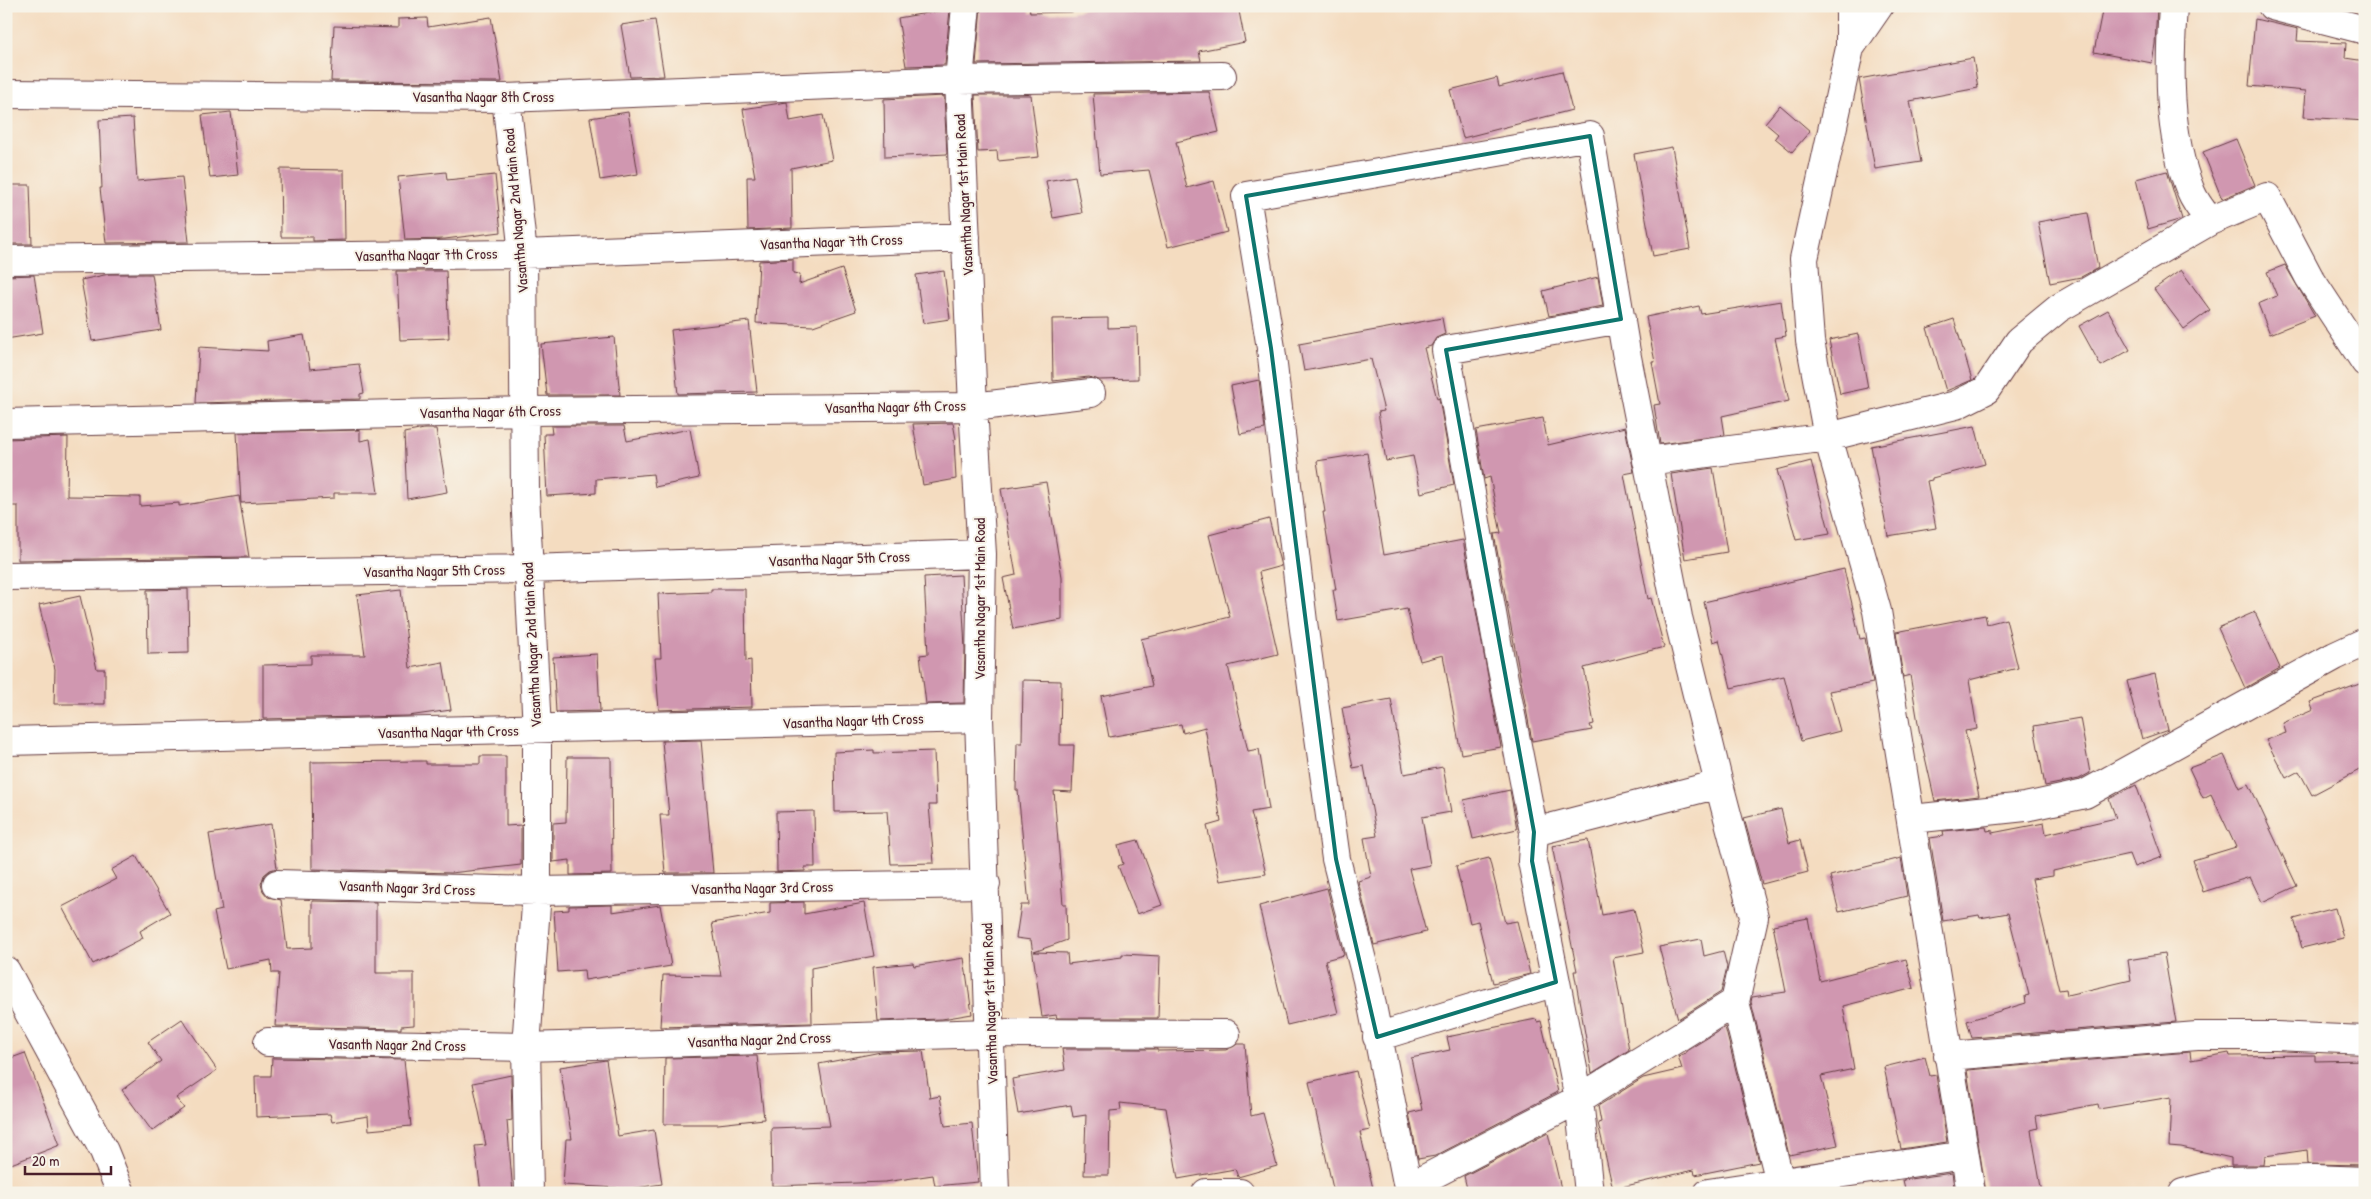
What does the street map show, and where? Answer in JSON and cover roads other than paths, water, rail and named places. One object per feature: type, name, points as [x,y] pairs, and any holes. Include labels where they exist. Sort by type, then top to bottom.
[{"type":"street","name":"Vasantha Nagar 1st Main Road","points":[[966,6],[959,80],[973,407],[982,554],[979,718],[995,1193]]},
{"type":"street","points":[[1850,6],[1850,48],[1804,260],[1810,341],[1828,437],[1877,611],[1912,819],[1970,1193]]},
{"type":"street","points":[[1850,48],[1879,6]]},
{"type":"street","points":[[2174,6],[2170,94],[2182,164],[2192,194],[2210,221]]},
{"type":"street","points":[[2272,6],[2365,30]]},
{"type":"street","name":"Vasantha Nagar 8th Cross","points":[[6,94],[506,98],[959,80],[1222,76]]},
{"type":"street","name":"Vasantha Nagar 2nd Main Road","points":[[506,98],[523,254],[526,411],[524,493],[537,730],[538,891],[526,1047],[529,1193]]},
{"type":"street","points":[[1735,1002],[1579,1099],[1409,1190],[1367,980],[1336,859],[1303,622],[1271,348],[1246,196],[1590,136],[1621,319],[1678,617],[1754,917],[1735,1002],[1780,1182]]},
{"type":"street","points":[[1647,461],[1828,437],[1956,405],[1986,390],[2019,341],[2059,308],[2210,221],[2266,198],[2308,277],[2365,362]]},
{"type":"street","name":"Vasantha Nagar 7th Cross","points":[[6,260],[523,254],[966,237]]},
{"type":"street","points":[[1589,1193],[1579,1099],[1532,861],[1534,832],[1500,659],[1446,350],[1621,319]]},
{"type":"street","name":"Vasantha Nagar 6th Cross","points":[[6,423],[526,411],[973,407],[1091,393]]},
{"type":"street","name":"Vasantha Nagar 5th Cross","points":[[6,576],[528,569],[982,554]]},
{"type":"street","points":[[1912,819],[2025,807],[2085,794],[2335,656],[2365,642]]},
{"type":"street","name":"Vasantha Nagar 4th Cross","points":[[6,741],[537,730],[979,718]]},
{"type":"street","points":[[1534,832],[1719,784]]},
{"type":"street","name":"Vasanth Nagar 3rd Cross","points":[[277,884],[538,891]]},
{"type":"street","name":"Vasantha Nagar 3rd Cross","points":[[538,891],[986,884]]},
{"type":"street","points":[[6,971],[104,1151],[121,1193]]},
{"type":"street","points":[[1377,1037],[1556,982]]},
{"type":"street","name":"Vasantha Nagar 2nd Cross","points":[[526,1047],[991,1033],[1226,1034]]},
{"type":"street","points":[[1948,1056],[2197,1036],[2276,1036],[2365,1040]]},
{"type":"street","name":"Vasanth Nagar 2nd Cross","points":[[268,1042],[526,1047]]},
{"type":"street","points":[[1708,1193],[1965,1155]]},
{"type":"street","points":[[2183,1193],[2228,1180],[2314,1179],[2365,1181]]},
{"type":"street","points":[[1206,1193],[1240,1193]]}]
